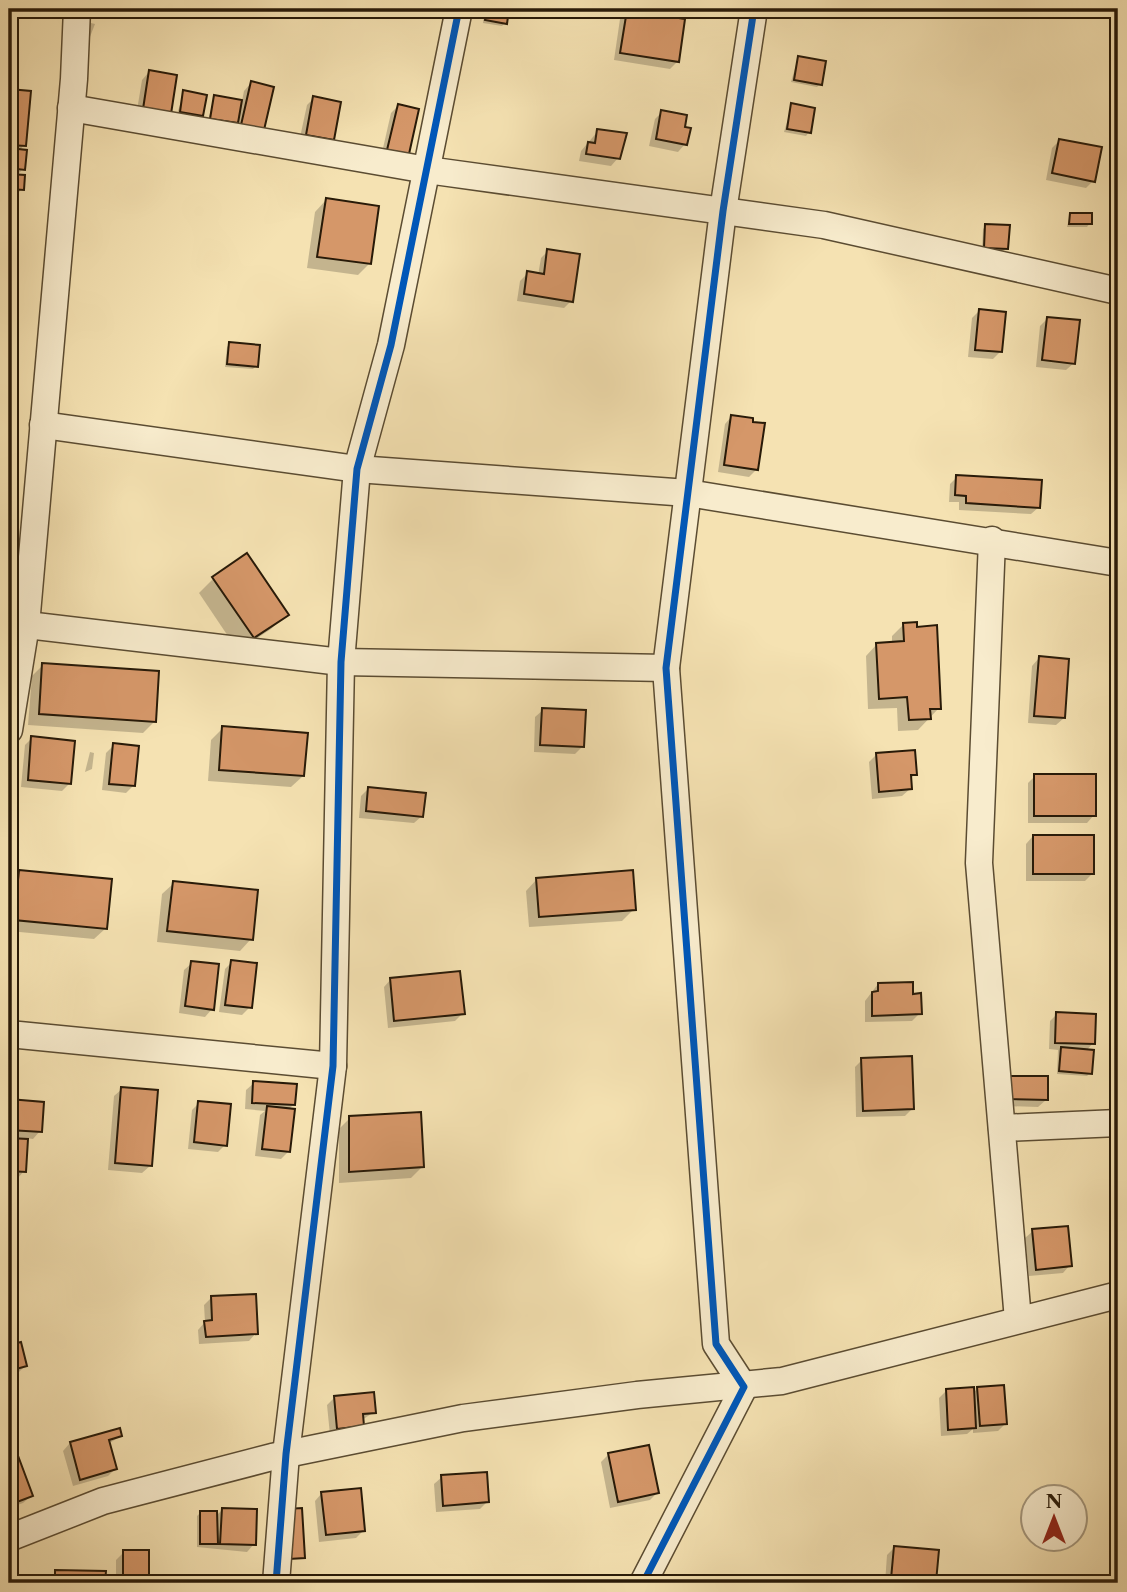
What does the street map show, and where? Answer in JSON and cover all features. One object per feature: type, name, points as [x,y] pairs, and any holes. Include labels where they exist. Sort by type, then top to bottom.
[{"type":"street","points":[[9,730],[17,624],[43,425],[77,9]]},
{"type":"street","points":[[276,1583],[286,1454],[333,1066],[341,662],[357,469],[391,345],[459,9]]},
{"type":"street","points":[[744,1387],[716,1345],[666,668],[723,211],[754,9]]},
{"type":"street","points":[[71,107],[427,170],[824,225],[1118,291]]},
{"type":"street","points":[[43,425],[357,469],[688,493],[992,540],[1118,563]]},
{"type":"street","points":[[992,540],[979,863],[1018,1320]]},
{"type":"street","points":[[17,624],[341,662],[666,668]]},
{"type":"street","points":[[9,1034],[333,1066]]},
{"type":"street","points":[[1002,1128],[1118,1123]]},
{"type":"street","points":[[9,1538],[103,1501],[286,1454],[463,1418],[637,1395],[744,1387],[782,1381],[1118,1295]]},
{"type":"street","points":[[643,1583],[744,1387]]},
{"type":"building","points":[[487,9],[509,9],[507,24],[485,20]]},
{"type":"building","points":[[627,10],[685,19],[679,62],[620,53]]},
{"type":"building","points":[[798,56],[826,61],[822,85],[794,80]]},
{"type":"building","points":[[149,70],[177,75],[171,114],[143,109]]},
{"type":"building","points":[[251,81],[274,87],[264,130],[241,125]]},
{"type":"building","points":[[9,89],[31,91],[26,146],[9,145]]},
{"type":"building","points":[[183,90],[207,95],[203,116],[180,112]]},
{"type":"building","points":[[214,95],[242,100],[238,123],[210,119]]},
{"type":"building","points":[[313,96],[341,102],[334,140],[306,135]]},
{"type":"building","points":[[791,103],[815,108],[811,133],[787,129]]},
{"type":"building","points":[[398,104],[419,109],[409,154],[387,150]]},
{"type":"building","points":[[661,110],[687,115],[685,127],[691,128],[687,145],[656,139]]},
{"type":"building","points":[[597,129],[627,133],[620,159],[586,154],[588,142],[595,143]]},
{"type":"building","points":[[1059,139],[1102,147],[1095,182],[1052,173]]},
{"type":"building","points":[[9,148],[27,150],[25,170],[9,168]]},
{"type":"building","points":[[9,174],[25,175],[24,190],[9,189]]},
{"type":"building","points":[[326,198],[379,206],[371,264],[317,257]]},
{"type":"building","points":[[1070,213],[1092,213],[1092,224],[1069,224]]},
{"type":"building","points":[[985,224],[1010,225],[1008,249],[984,248]]},
{"type":"building","points":[[547,249],[580,254],[573,302],[524,294],[527,271],[544,274]]},
{"type":"building","points":[[979,309],[1006,312],[1002,352],[975,350]]},
{"type":"building","points":[[1047,317],[1080,320],[1075,364],[1042,360]]},
{"type":"building","points":[[229,342],[260,345],[258,367],[227,364]]},
{"type":"building","points":[[731,415],[753,418],[753,422],[765,423],[758,470],[724,465]]},
{"type":"building","points":[[956,475],[1042,480],[1040,508],[966,503],[966,496],[955,495]]},
{"type":"building","points":[[247,553],[289,615],[254,638],[212,577]]},
{"type":"building","points":[[917,622],[917,627],[937,625],[941,709],[930,709],[931,719],[909,720],[907,697],[879,699],[876,643],[904,641],[903,623]]},
{"type":"building","points":[[1039,656],[1069,659],[1065,718],[1034,716]]},
{"type":"building","points":[[42,663],[159,671],[156,722],[39,714]]},
{"type":"building","points":[[542,708],[586,710],[584,747],[540,745]]},
{"type":"building","points":[[222,726],[308,733],[304,776],[219,770]]},
{"type":"building","points":[[31,736],[75,741],[71,784],[28,780]]},
{"type":"building","points":[[113,743],[139,746],[135,786],[109,784]]},
{"type":"building","points":[[915,750],[917,775],[911,775],[912,789],[879,792],[876,753]]},
{"type":"building","points":[[1034,774],[1096,774],[1096,816],[1034,816]]},
{"type":"building","points":[[368,787],[426,793],[423,817],[366,811]]},
{"type":"building","points":[[1033,835],[1094,835],[1094,874],[1033,874]]},
{"type":"building","points":[[19,870],[112,879],[107,929],[14,920]]},
{"type":"building","points":[[633,870],[636,910],[539,917],[536,878]]},
{"type":"building","points":[[173,881],[258,890],[253,940],[167,931]]},
{"type":"building","points":[[231,960],[257,963],[252,1008],[225,1005]]},
{"type":"building","points":[[191,961],[219,964],[214,1010],[185,1006]]},
{"type":"building","points":[[460,971],[465,1014],[394,1021],[390,978]]},
{"type":"building","points":[[913,982],[913,994],[921,993],[922,1014],[872,1016],[872,992],[878,991],[878,983]]},
{"type":"building","points":[[1056,1012],[1096,1014],[1095,1044],[1055,1043]]},
{"type":"building","points":[[1061,1047],[1094,1050],[1092,1074],[1059,1071]]},
{"type":"building","points":[[912,1056],[914,1109],[863,1111],[861,1058]]},
{"type":"building","points":[[1010,1076],[1048,1076],[1048,1100],[1009,1099]]},
{"type":"building","points":[[253,1081],[297,1084],[295,1105],[252,1103]]},
{"type":"building","points":[[121,1087],[158,1090],[152,1166],[115,1163]]},
{"type":"building","points":[[9,1099],[44,1102],[42,1132],[9,1130]]},
{"type":"building","points":[[198,1101],[231,1104],[227,1146],[194,1142]]},
{"type":"building","points":[[267,1106],[295,1109],[290,1152],[262,1149]]},
{"type":"building","points":[[421,1112],[424,1167],[349,1172],[349,1116]]},
{"type":"building","points":[[9,1138],[28,1139],[26,1172],[9,1171]]},
{"type":"building","points":[[1068,1226],[1072,1266],[1036,1270],[1032,1229]]},
{"type":"building","points":[[256,1294],[258,1334],[206,1337],[204,1321],[212,1320],[211,1296]]},
{"type":"building","points":[[21,1342],[27,1366],[9,1371],[9,1345]]},
{"type":"building","points":[[1004,1385],[1007,1424],[980,1426],[977,1387]]},
{"type":"building","points":[[974,1387],[976,1428],[948,1430],[946,1389]]},
{"type":"building","points":[[374,1392],[376,1413],[363,1414],[364,1426],[337,1429],[334,1396]]},
{"type":"building","points":[[120,1428],[122,1436],[109,1440],[117,1469],[80,1480],[70,1442]]},
{"type":"building","points":[[649,1445],[659,1493],[618,1502],[608,1453]]},
{"type":"building","points":[[17,1453],[33,1496],[9,1505],[9,1456]]},
{"type":"building","points":[[487,1472],[489,1502],[443,1506],[441,1475]]},
{"type":"building","points":[[361,1488],[365,1531],[326,1535],[321,1492]]},
{"type":"building","points":[[222,1508],[257,1509],[256,1545],[220,1544]]},
{"type":"building","points":[[302,1508],[305,1558],[289,1559],[286,1509]]},
{"type":"building","points":[[200,1511],[217,1511],[218,1544],[200,1544]]},
{"type":"building","points":[[894,1546],[939,1550],[936,1582],[891,1579]]},
{"type":"building","points":[[123,1550],[149,1550],[149,1583],[123,1583]]},
{"type":"building","points":[[55,1570],[106,1571],[105,1583],[55,1583]]},
{"type":"cycle path","points":[[276,1583],[286,1454],[333,1066],[341,662],[357,469],[391,345],[459,9]]},
{"type":"cycle path","points":[[643,1583],[744,1387],[716,1344],[666,668],[723,211],[754,9]]}]
